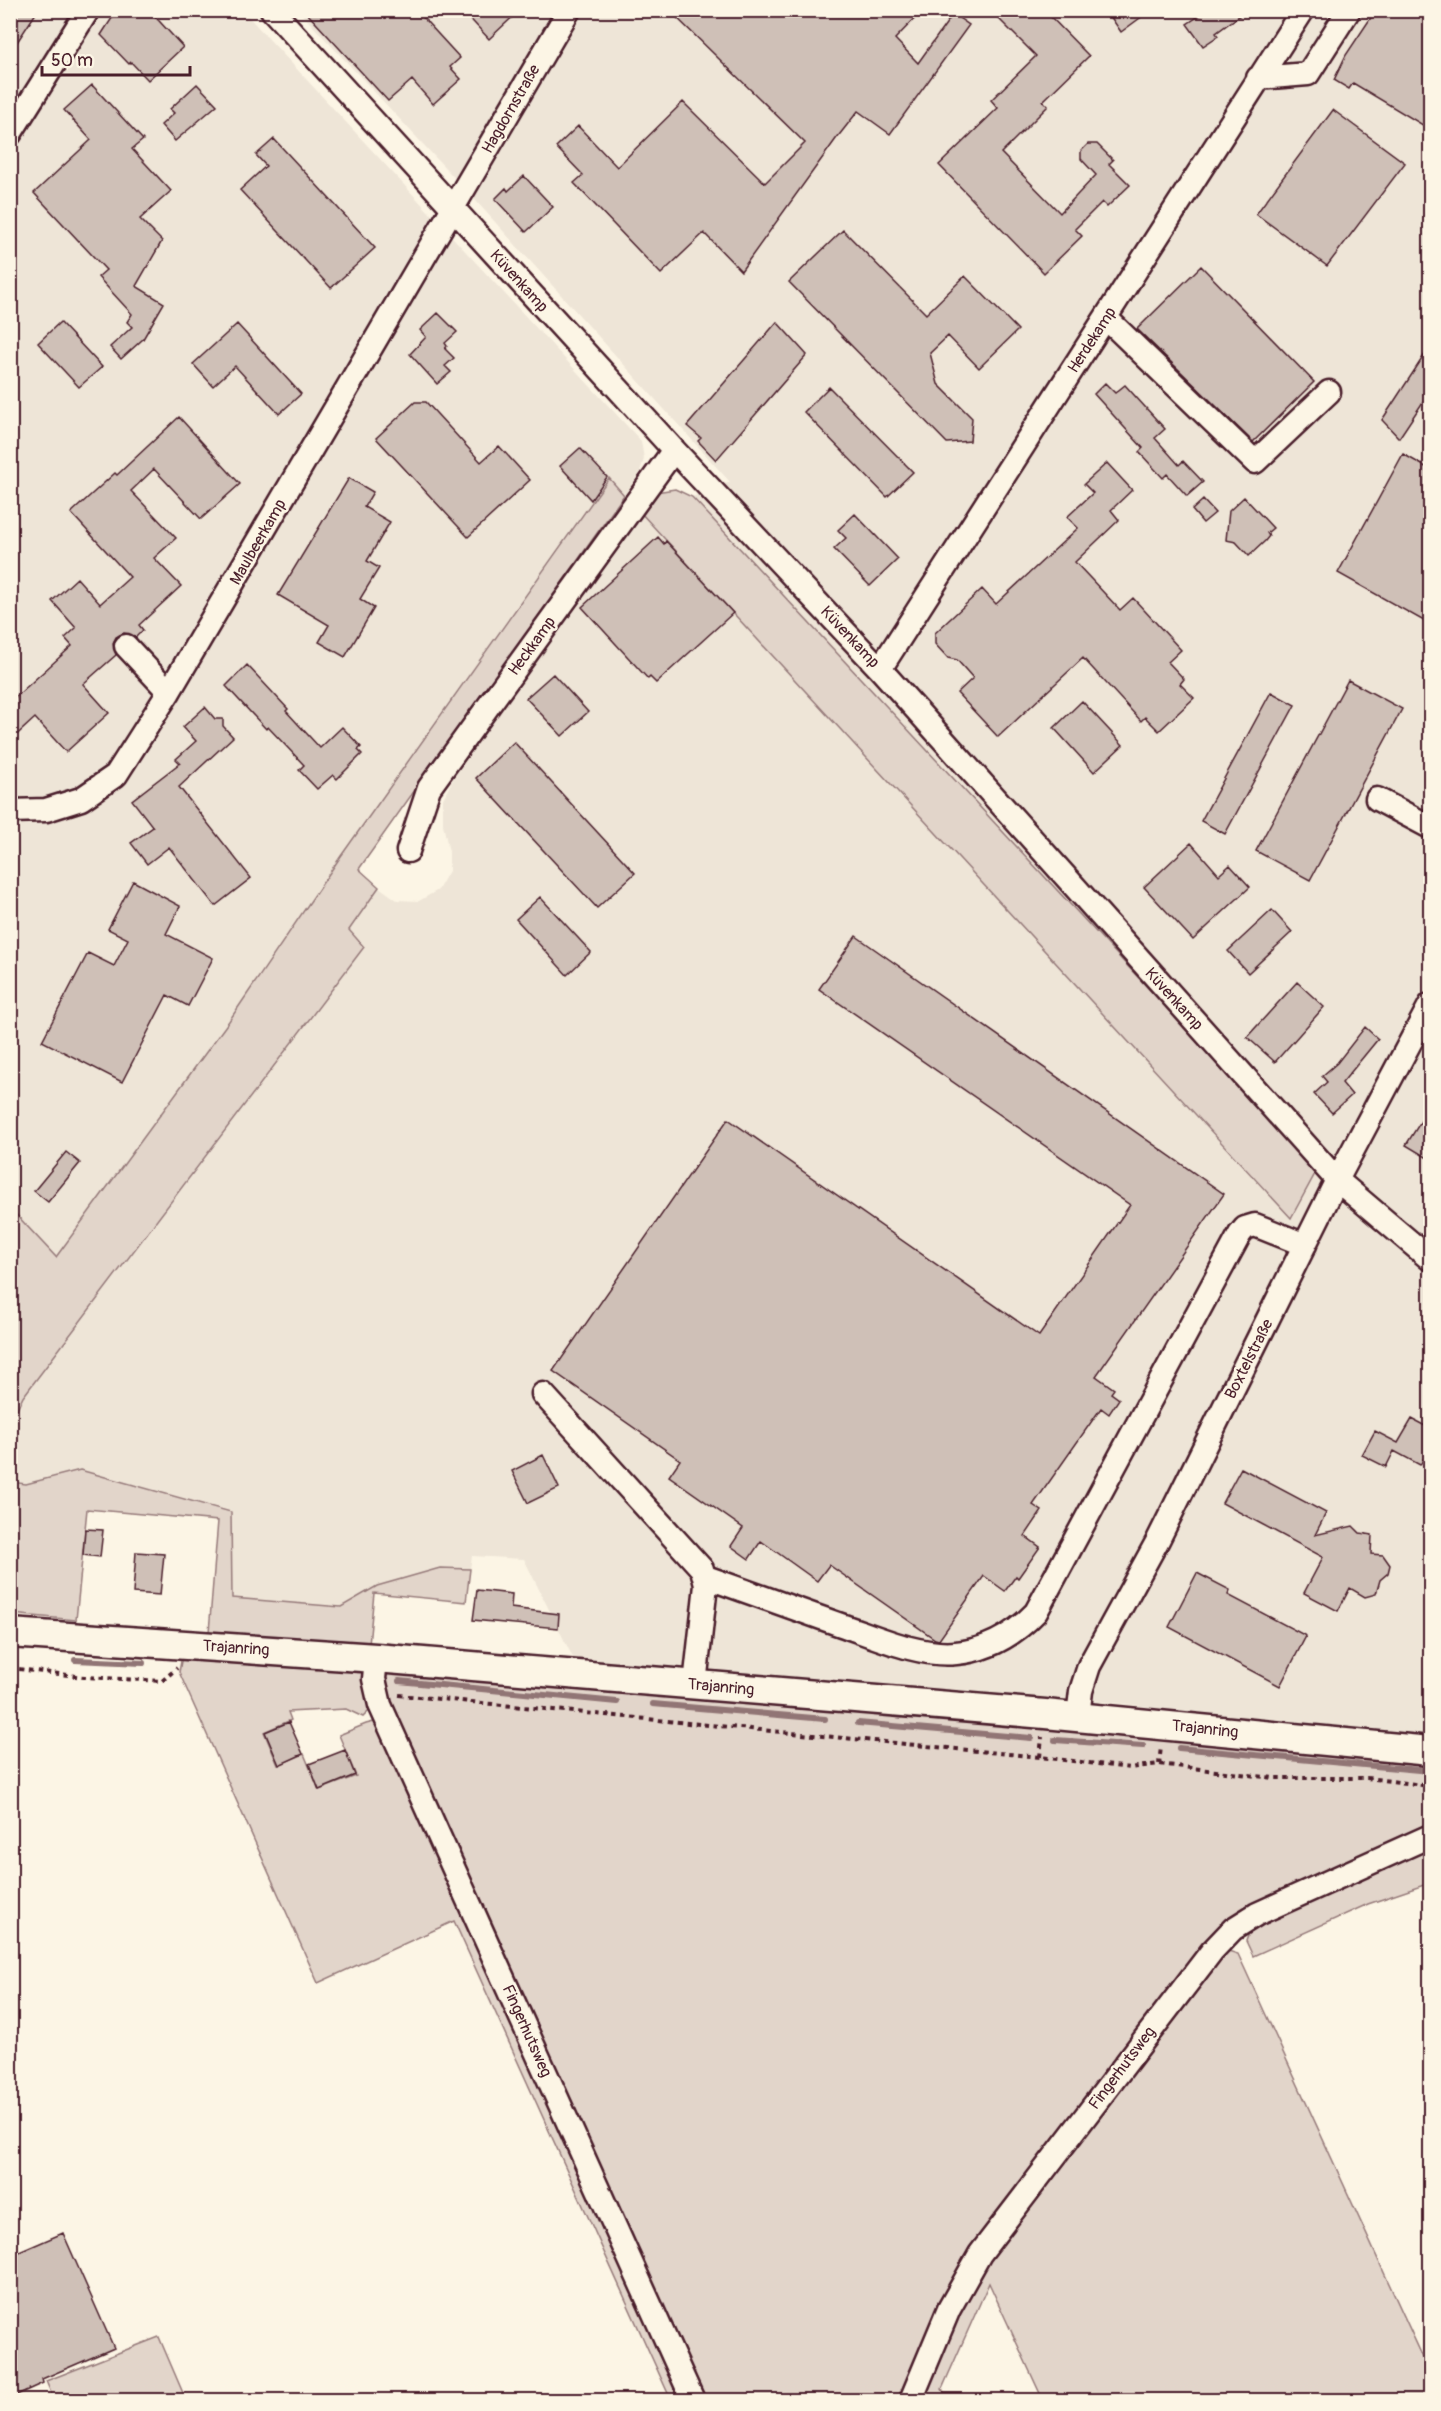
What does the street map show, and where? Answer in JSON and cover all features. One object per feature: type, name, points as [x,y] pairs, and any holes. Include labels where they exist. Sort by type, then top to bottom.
[{"type":"main road","name":"Trajanring","points":[[10,1633],[375,1668],[694,1684],[1078,1717],[1431,1751]]},
{"type":"street","points":[[10,134],[88,10]]},
{"type":"street","name":"Küvenkamp","points":[[272,10],[674,450],[880,669],[1337,1180],[1431,1259]]},
{"type":"street","name":"Hagdornstraße","points":[[454,208],[569,10]]},
{"type":"street","name":"Herdekamp","points":[[880,669],[1303,10]]},
{"type":"street","points":[[1258,78],[1308,74],[1349,10]]},
{"type":"street","name":"Maulbeerkamp","points":[[10,811],[46,810],[81,799],[116,776],[169,693],[454,208]]},
{"type":"street","points":[[1106,318],[1255,462],[1329,392]]},
{"type":"street","name":"Heckkamp","points":[[408,850],[429,788],[674,450]]},
{"type":"street","points":[[126,646],[169,693]]},
{"type":"street","points":[[1377,799],[1431,827]]},
{"type":"street","name":"Boxtelstraße","points":[[1078,1717],[1081,1691],[1089,1666],[1158,1540],[1337,1180],[1431,1005]]},
{"type":"street","points":[[706,1577],[891,1642],[935,1653],[955,1653],[992,1645],[1011,1634],[1036,1612],[1240,1234],[1245,1228],[1255,1225],[1305,1245]]},
{"type":"street","points":[[543,1394],[697,1561],[706,1577],[694,1684]]},
{"type":"street","name":"Fingerhutsweg","points":[[375,1668],[385,1716],[693,2400]]},
{"type":"street","name":"Fingerhutsweg","points":[[911,2400],[949,2309],[980,2254],[1212,1951],[1233,1929],[1257,1914],[1431,1836]]},
{"type":"path","points":[[10,1668],[84,1677],[162,1681],[185,1662]]},
{"type":"path","points":[[375,1668],[398,1695],[1028,1755],[1130,1768],[1160,1764],[1273,1778],[1367,1778],[1431,1786]]},
{"type":"shaded area","points":[[11,11],[243,11],[641,441],[644,459],[639,474],[624,495],[608,478],[341,856],[229,1021],[56,1257],[11,1209]]},
{"type":"shaded area","points":[[299,11],[1430,11],[1430,1739],[1240,1720],[1126,1704],[1030,1696],[855,1688],[576,1664],[524,1559],[472,1556],[470,1569],[440,1568],[377,1586],[341,1607],[232,1598],[231,1511],[80,1470],[26,1484],[11,1482],[11,1422],[23,1398],[364,947],[349,930],[379,887],[397,900],[419,901],[438,890],[449,871],[449,852],[443,824],[443,799],[453,779],[640,512],[1317,1170],[692,497],[730,482],[476,201]]},
{"type":"shaded area","points":[[609,478],[624,495],[359,869],[379,887],[349,930],[364,947],[23,1397],[11,1422],[11,1209],[56,1257],[229,1021],[341,856]]},
{"type":"shaded area","points":[[675,489],[692,497],[1317,1170],[1291,1218],[640,512],[656,492]]},
{"type":"shaded area","points":[[80,1470],[231,1512],[232,1598],[341,1607],[377,1586],[440,1568],[470,1569],[466,1602],[374,1593],[369,1645],[209,1632],[218,1521],[87,1509],[76,1620],[11,1614],[11,1482],[26,1484]]},
{"type":"shaded area","points":[[182,1656],[359,1665],[368,1681],[375,1705],[363,1717],[346,1709],[288,1712],[291,1720],[264,1732],[278,1765],[304,1754],[319,1790],[356,1776],[339,1735],[382,1720],[687,2400],[671,2400],[454,1921],[318,1983],[179,1672]]},
{"type":"shaded area","points":[[386,1670],[1155,1736],[1169,1740],[1430,1763],[1430,1830],[1241,1916],[981,2244],[904,2400],[701,2400],[383,1700]]},
{"type":"shaded area","points":[[1430,1842],[1430,1883],[1368,1904],[1253,1956],[1246,1941],[1253,1923]]},
{"type":"shaded area","points":[[1222,1949],[1238,1954],[1430,2373],[1430,2400],[1043,2400],[989,2283],[942,2389],[947,2400],[917,2400],[974,2277]]},
{"type":"shaded area","points":[[159,2337],[186,2400],[54,2400],[46,2381]]},
{"type":"building","points":[[16,10],[38,10],[10,53],[10,20]]},
{"type":"building","points":[[130,10],[149,10],[183,47],[148,80],[101,35],[114,15],[123,17]]},
{"type":"building","points":[[304,10],[416,10],[460,58],[450,67],[461,79],[433,104],[412,80],[388,101]]},
{"type":"building","points":[[462,10],[520,10],[489,39]]},
{"type":"building","points":[[669,10],[923,10],[895,39],[918,63],[953,14],[969,25],[890,134],[858,111],[741,271],[704,233],[661,274],[574,183],[583,175],[556,147],[578,126],[617,167],[683,102],[765,183],[805,143]]},
{"type":"building","points":[[1006,10],[1044,10],[1089,56],[1043,101],[1048,106],[1001,153],[1060,213],[1096,175],[1081,159],[1081,151],[1088,144],[1097,144],[1113,160],[1109,164],[1130,185],[1107,207],[1102,202],[1075,229],[1082,236],[1044,273],[939,165],[998,108],[991,100],[1036,56],[998,18]]},
{"type":"building","points":[[1106,10],[1151,10],[1121,32]]},
{"type":"building","points":[[1208,10],[1247,10],[1216,33],[1218,36],[1203,46],[1187,24]]},
{"type":"building","points":[[1376,10],[1431,10],[1431,130],[1353,83],[1349,89],[1334,80],[1346,55]]},
{"type":"building","points":[[197,84],[217,105],[175,141],[161,125],[174,113],[170,109]]},
{"type":"building","points":[[92,85],[143,140],[132,149],[171,191],[140,219],[162,241],[136,286],[164,303],[143,339],[121,359],[110,347],[132,327],[127,322],[132,314],[98,277],[106,270],[34,193],[91,140],[64,110]]},
{"type":"building","points":[[1333,110],[1405,163],[1327,266],[1256,214]]},
{"type":"building","points":[[274,139],[375,248],[331,288],[240,190],[266,166],[256,155]]},
{"type":"building","points":[[524,176],[553,207],[526,232],[495,199],[506,188],[508,191]]},
{"type":"building","points":[[843,230],[926,314],[965,276],[1018,330],[979,368],[948,336],[930,353],[938,384],[972,418],[970,441],[947,443],[789,282]]},
{"type":"building","points":[[1201,266],[1314,382],[1253,442],[1137,329]]},
{"type":"building","points":[[438,313],[457,332],[445,343],[447,346],[445,349],[454,358],[445,366],[451,372],[437,384],[410,354],[426,337],[420,330]]},
{"type":"building","points":[[60,322],[102,367],[79,387],[38,343]]},
{"type":"building","points":[[777,322],[807,355],[716,460],[698,441],[701,438],[687,426]]},
{"type":"building","points":[[237,324],[301,394],[279,414],[235,366],[213,386],[193,364]]},
{"type":"building","points":[[1431,345],[1431,390],[1399,438],[1382,420]]},
{"type":"building","points":[[1105,383],[1115,393],[1125,385],[1165,429],[1155,438],[1179,465],[1183,461],[1203,482],[1187,496],[1167,474],[1163,478],[1139,452],[1143,448],[1094,394]]},
{"type":"building","points":[[829,387],[913,472],[887,497],[804,412]]},
{"type":"building","points":[[415,402],[426,402],[481,462],[499,446],[530,480],[468,537],[376,438]]},
{"type":"building","points":[[179,417],[240,484],[201,519],[154,469],[131,491],[176,538],[154,558],[181,586],[139,625],[143,630],[136,637],[124,633],[116,637],[113,643],[116,655],[83,684],[109,713],[66,752],[35,718],[10,741],[10,702],[72,646],[65,638],[76,628],[52,601],[77,578],[100,604],[130,577],[71,513],[115,473],[117,475]]},
{"type":"building","points":[[580,448],[607,477],[591,500],[560,466]]},
{"type":"building","points":[[1403,454],[1431,470],[1431,625],[1338,573]]},
{"type":"building","points":[[1107,463],[1132,490],[1111,510],[1119,520],[1075,562],[1120,610],[1133,598],[1181,650],[1168,662],[1184,679],[1180,684],[1194,698],[1159,731],[1145,717],[1141,721],[1083,658],[998,737],[957,693],[973,678],[957,660],[948,658],[935,644],[935,633],[982,589],[996,604],[1078,528],[1067,517],[1093,493],[1084,484]]},
{"type":"building","points":[[349,478],[373,492],[364,507],[390,522],[367,561],[379,568],[360,599],[374,608],[345,657],[319,642],[329,625],[278,595]]},
{"type":"building","points":[[1244,497],[1273,528],[1267,533],[1269,536],[1265,541],[1249,556],[1236,542],[1226,540],[1229,511]]},
{"type":"building","points":[[1203,500],[1215,513],[1203,523],[1192,510]]},
{"type":"building","points":[[855,514],[898,559],[870,586],[834,549],[846,538],[838,530]]},
{"type":"building","points":[[658,537],[664,544],[666,541],[733,613],[656,683],[650,677],[648,679],[582,607]]},
{"type":"building","points":[[247,665],[320,748],[342,727],[361,747],[358,750],[362,754],[337,779],[333,775],[317,789],[299,770],[304,765],[226,686]]},
{"type":"building","points":[[553,674],[588,712],[562,736],[526,698]]},
{"type":"building","points":[[1348,680],[1402,709],[1310,880],[1256,851]]},
{"type":"building","points":[[1271,692],[1295,705],[1225,834],[1201,821]]},
{"type":"building","points":[[1082,701],[1123,745],[1094,772],[1054,728]]},
{"type":"building","points":[[205,707],[215,719],[223,719],[223,726],[233,737],[179,787],[251,878],[215,906],[169,847],[147,864],[131,843],[153,827],[132,800],[180,763],[176,759],[196,741],[183,727]]},
{"type":"building","points":[[514,742],[635,873],[597,908],[476,778]]},
{"type":"building","points":[[1191,843],[1219,875],[1230,865],[1250,887],[1193,940],[1144,887]]},
{"type":"building","points":[[133,881],[180,906],[166,934],[213,958],[188,1006],[167,995],[122,1082],[42,1041],[88,953],[114,966],[128,939],[108,929]]},
{"type":"building","points":[[540,897],[591,952],[567,975],[516,919]]},
{"type":"building","points":[[1272,910],[1292,932],[1248,973],[1228,951]]},
{"type":"building","points":[[856,936],[1224,1194],[1096,1376],[1114,1389],[1111,1393],[1119,1399],[1109,1414],[1101,1408],[1033,1505],[1042,1511],[1025,1536],[1040,1547],[1018,1578],[1016,1576],[1005,1591],[984,1576],[939,1640],[829,1565],[817,1581],[761,1541],[749,1559],[731,1546],[743,1528],[669,1476],[680,1460],[553,1371],[728,1119],[1039,1336],[1130,1205],[819,989]]},
{"type":"building","points":[[1297,982],[1324,1007],[1275,1062],[1247,1037]]},
{"type":"building","points":[[1365,1027],[1378,1039],[1342,1083],[1352,1095],[1332,1113],[1314,1094],[1327,1082],[1322,1076],[1337,1063]]},
{"type":"building","points":[[1431,1105],[1431,1160],[1406,1145]]},
{"type":"building","points":[[66,1152],[80,1163],[48,1202],[34,1191]]},
{"type":"building","points":[[1412,1419],[1431,1429],[1431,1445],[1420,1465],[1394,1451],[1386,1467],[1362,1455],[1375,1431],[1398,1443]]},
{"type":"building","points":[[543,1455],[559,1488],[528,1503],[512,1471]]},
{"type":"building","points":[[1241,1468],[1326,1513],[1315,1535],[1353,1526],[1360,1533],[1372,1535],[1371,1554],[1383,1555],[1390,1565],[1388,1573],[1380,1580],[1376,1594],[1365,1597],[1350,1588],[1338,1611],[1304,1593],[1323,1557],[1222,1503]]},
{"type":"building","points":[[85,1529],[103,1530],[100,1557],[83,1555]]},
{"type":"building","points":[[136,1552],[164,1554],[160,1595],[133,1593]]},
{"type":"building","points":[[1197,1573],[1230,1590],[1228,1595],[1306,1636],[1280,1686],[1169,1627]]},
{"type":"building","points":[[477,1590],[512,1594],[511,1608],[559,1614],[558,1628],[473,1620]]},
{"type":"building","points":[[289,1722],[303,1754],[279,1765],[265,1732]]},
{"type":"building","points":[[345,1750],[355,1775],[319,1790],[309,1764]]},
{"type":"building","points":[[63,2233],[114,2348],[42,2379],[43,2383],[10,2398],[10,2256]]},
{"type":"waterway","points":[[75,1660],[143,1663]]},
{"type":"waterway","points":[[399,1681],[617,1702]]},
{"type":"waterway","points":[[653,1704],[825,1719]]},
{"type":"waterway","points":[[858,1723],[1031,1738]]},
{"type":"waterway","points":[[1055,1740],[1143,1746]]},
{"type":"waterway","points":[[1179,1748],[1430,1771]]}]
